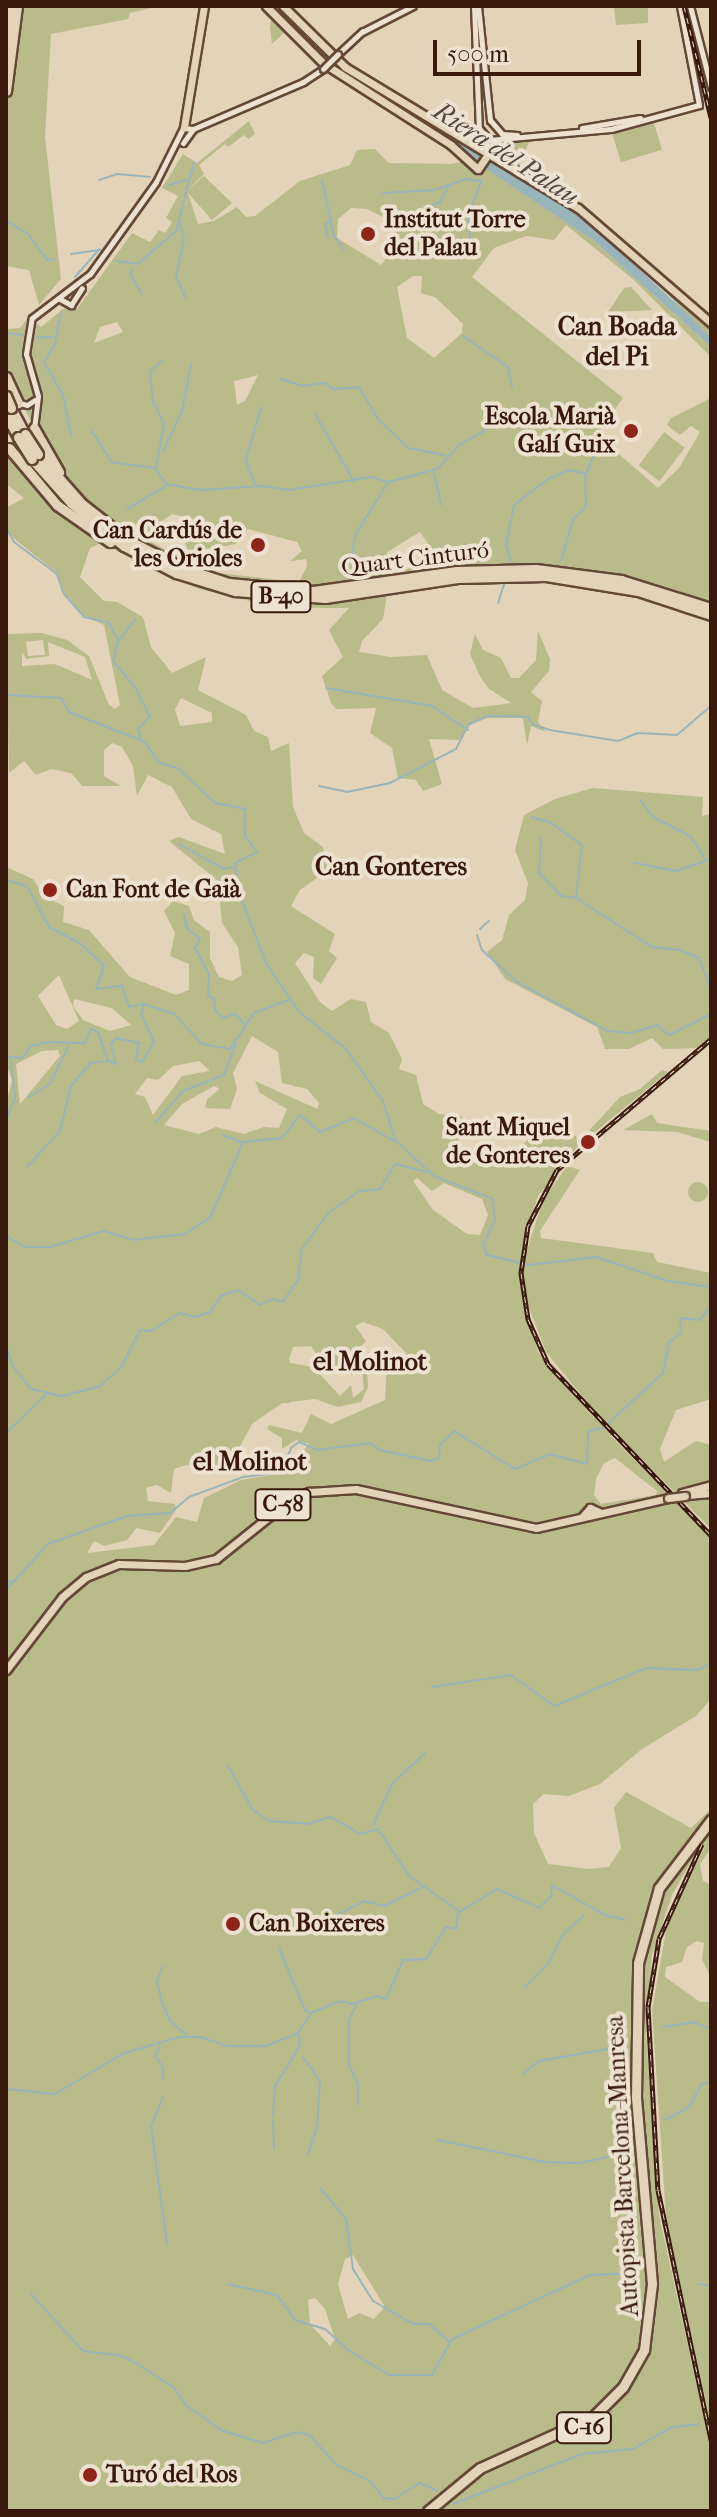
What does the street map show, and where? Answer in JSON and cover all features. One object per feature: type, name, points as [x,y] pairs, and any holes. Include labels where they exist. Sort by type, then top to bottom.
[{"type":"highway","points":[[6,41],[10,6]]},
{"type":"highway","points":[[6,91],[17,6]]},
{"type":"highway","points":[[6,377],[13,406]]},
{"type":"highway","name":"Quart Cinturó","points":[[6,396],[28,430],[35,456],[91,521],[153,558],[205,583],[275,597],[338,597],[471,576],[546,576],[629,588],[711,615]]},
{"type":"highway","points":[[28,430],[83,500],[153,558]]},
{"type":"highway","points":[[8,448],[72,518],[153,558]]},
{"type":"highway","name":"Quart Cinturó","points":[[153,558],[202,575],[271,590],[327,591],[457,571],[536,569],[621,580],[711,608]]},
{"type":"highway","name":"Autopista Barcelona-Manresa","points":[[428,2511],[480,2468],[593,2417],[631,2375],[646,2343],[652,2309],[635,2010],[643,1933],[669,1871],[711,1820]]},
{"type":"highway","name":"Autopista Barcelona-Manresa","points":[[435,2511],[484,2471],[588,2426],[616,2403],[638,2374],[652,2341],[657,2305],[641,2140],[640,2006],[646,1941],[668,1882],[711,1828]]},
{"type":"main road","points":[[188,131],[206,6]]},
{"type":"main road","points":[[266,6],[323,63],[451,145],[478,169],[489,152]]},
{"type":"main road","points":[[283,6],[345,67],[477,144],[587,215],[711,323]]},
{"type":"main road","name":"C-58","points":[[6,1668],[62,1597],[86,1577],[119,1564],[185,1566],[216,1559],[238,1547],[285,1504],[309,1492],[356,1489],[528,1528],[562,1526],[684,1494],[711,1483]]},
{"type":"main road","name":"C-58","points":[[6,1668],[60,1595],[85,1575],[119,1562],[185,1564],[215,1557],[284,1502],[316,1488],[357,1487],[518,1524],[577,1519],[595,1512],[664,1499]]},
{"type":"main road","points":[[684,1494],[711,1493]]},
{"type":"main road","points":[[595,1512],[616,1512]]},
{"type":"street","points":[[60,299],[71,305],[74,292],[109,257],[188,131],[303,82],[323,69],[362,32],[413,6]]},
{"type":"street","points":[[476,6],[494,129],[512,136],[580,129],[699,105]]},
{"type":"street","points":[[476,6],[479,128],[487,138],[499,141],[611,129],[699,105]]},
{"type":"street","points":[[680,6],[699,105]]},
{"type":"street","points":[[690,6],[711,87]]},
{"type":"street","points":[[8,448],[26,442],[37,392],[26,357],[28,328],[39,310],[60,299],[64,290],[74,292]]},
{"type":"street","points":[[28,430],[13,406],[34,403],[37,392]]},
{"type":"green space","points":[[6,6],[160,6],[130,13],[128,19],[51,34],[45,137],[61,279],[39,305],[29,270],[6,266]]},
{"type":"green space","points":[[614,6],[648,6],[648,23],[616,25]]},
{"type":"green space","points":[[272,17],[285,32],[272,44],[270,27]]},
{"type":"green space","points":[[653,120],[662,150],[621,162],[612,133]]},
{"type":"green space","points":[[249,121],[255,134],[248,139],[244,135],[228,147],[225,144],[199,165],[204,174],[187,191],[204,176],[232,203],[212,220],[188,193],[198,224],[214,221],[237,207],[246,217],[255,216],[300,181],[350,165],[357,150],[375,149],[389,163],[451,164],[465,161],[469,154],[594,241],[711,347],[711,357],[634,280],[566,225],[554,240],[526,236],[494,248],[472,277],[623,398],[597,435],[658,488],[679,468],[700,432],[691,426],[680,435],[667,425],[671,418],[711,398],[711,620],[667,603],[573,582],[460,582],[387,595],[383,619],[362,641],[359,652],[391,657],[427,655],[442,690],[473,708],[511,703],[489,689],[480,676],[470,654],[475,634],[483,650],[501,658],[511,678],[519,678],[536,660],[538,631],[550,659],[549,671],[531,692],[542,701],[538,722],[546,732],[531,726],[527,745],[523,718],[487,718],[470,725],[459,740],[429,739],[442,784],[423,791],[416,780],[398,778],[392,748],[370,733],[376,708],[336,709],[331,703],[322,676],[343,657],[329,630],[349,608],[271,606],[199,589],[101,543],[90,548],[80,577],[104,601],[117,602],[143,617],[151,647],[172,673],[206,657],[198,690],[246,715],[254,731],[268,737],[271,751],[289,743],[293,807],[304,833],[323,847],[328,870],[300,890],[291,906],[335,934],[329,951],[337,958],[321,984],[313,978],[314,957],[304,953],[295,963],[320,1002],[332,1011],[351,999],[366,1002],[371,1022],[389,1033],[402,1059],[399,1069],[416,1075],[423,1104],[439,1114],[462,1116],[458,1147],[469,1162],[496,1167],[541,1129],[576,1136],[578,1146],[538,1196],[521,1250],[527,1250],[543,1200],[567,1166],[580,1170],[540,1231],[541,1238],[653,1253],[657,1262],[711,1273],[711,1399],[676,1410],[660,1449],[664,1462],[696,1441],[711,1445],[711,1529],[616,1433],[611,1436],[711,1538],[711,1699],[696,1716],[642,1749],[600,1784],[569,1796],[544,1794],[533,1804],[534,1833],[548,1864],[589,1869],[609,1867],[621,1848],[614,1808],[626,1792],[691,1828],[711,1809],[711,1848],[700,1864],[703,1881],[711,1885],[711,1978],[702,1959],[704,1943],[697,1941],[687,1947],[682,1962],[666,1967],[665,1977],[700,2002],[711,2002],[711,2426],[666,2216],[652,2010],[667,1926],[705,1846],[701,1844],[672,1895],[652,1955],[646,2033],[659,2215],[711,2451],[711,2511],[6,2511],[6,1105],[12,1080],[6,1063],[6,867],[33,879],[45,897],[64,906],[63,922],[89,930],[130,977],[176,995],[189,990],[189,964],[170,956],[175,933],[164,911],[173,901],[189,906],[194,920],[210,932],[210,958],[219,977],[232,981],[242,975],[238,947],[222,923],[218,881],[169,841],[179,837],[225,854],[221,834],[191,819],[172,787],[148,775],[137,796],[133,766],[122,747],[112,743],[104,750],[104,776],[121,786],[82,786],[71,773],[51,769],[36,775],[24,761],[9,773],[6,634],[42,633],[67,640],[89,656],[109,705],[115,709],[120,705],[104,625],[83,615],[65,594],[57,573],[6,532],[6,508],[24,498],[6,484],[6,445],[21,443],[32,424],[24,407],[6,404],[6,329],[20,328],[29,316],[41,327],[63,309],[77,309],[132,233],[150,242],[159,230],[165,233],[172,222],[166,218],[178,196],[162,188],[183,154],[197,163]],"holes":[[[351,208],[367,209],[397,224],[394,238],[399,242],[381,265],[337,238],[338,219]],[[413,276],[422,276],[421,293],[435,297],[463,324],[462,333],[434,358],[407,338],[397,287]],[[117,322],[123,332],[94,343],[100,327]],[[258,375],[245,401],[237,405],[234,381]],[[172,514],[201,521],[200,532],[185,543],[189,552],[236,544],[248,529],[297,542],[302,551],[290,561],[306,559],[307,566],[299,582],[209,572],[147,540],[156,525]],[[420,532],[429,545],[430,561],[390,575],[387,552]],[[43,640],[45,655],[28,656],[26,642]],[[48,642],[85,657],[92,680],[55,664],[22,666],[22,652],[26,659],[49,656]],[[181,698],[212,713],[212,722],[180,726],[175,709]],[[59,975],[79,1021],[67,1029],[56,1025],[38,996]],[[74,999],[112,1008],[131,1025],[110,1031],[83,1020],[73,1006]],[[252,1036],[278,1052],[282,1083],[307,1089],[319,1103],[317,1109],[255,1081],[260,1093],[287,1109],[279,1128],[264,1127],[244,1134],[216,1127],[199,1134],[164,1125],[182,1104],[214,1086],[220,1089],[207,1099],[205,1108],[230,1109],[237,1089],[233,1073]],[[58,1050],[60,1056],[20,1104],[16,1064],[42,1051]],[[199,1061],[210,1071],[182,1076],[153,1115],[145,1097],[135,1094],[147,1078],[158,1080],[173,1066]],[[417,1178],[432,1191],[444,1183],[482,1199],[488,1215],[480,1235],[467,1234],[432,1209],[413,1181]],[[520,1284],[546,1352],[597,1414],[594,1418],[538,1352]],[[363,1322],[383,1329],[407,1354],[387,1364],[385,1400],[331,1424],[311,1414],[302,1433],[269,1425],[267,1429],[282,1438],[282,1449],[296,1440],[309,1444],[282,1473],[241,1480],[204,1498],[197,1522],[176,1517],[154,1545],[87,1553],[94,1541],[104,1546],[127,1540],[136,1528],[160,1533],[176,1510],[175,1504],[148,1501],[146,1488],[157,1485],[171,1493],[174,1469],[187,1465],[203,1471],[210,1464],[219,1465],[228,1452],[238,1450],[252,1424],[282,1403],[315,1399],[338,1407],[361,1402],[368,1387],[367,1369],[362,1370],[364,1389],[353,1398],[351,1385],[340,1396],[313,1367],[290,1363],[293,1347],[311,1346],[328,1371],[353,1375],[351,1357],[366,1341],[355,1326]],[[615,1458],[657,1491],[656,1495],[601,1504],[594,1495],[596,1479],[604,1463]],[[353,2255],[385,2307],[374,2319],[359,2313],[348,2319],[338,2284],[345,2259]],[[315,2298],[325,2309],[335,2339],[330,2346],[310,2324],[308,2300]]]},
{"type":"green space","points":[[530,140],[519,166],[504,157],[506,143]]},
{"type":"green space","points":[[471,145],[567,202],[699,315],[711,327],[711,338],[633,259],[577,213]]},
{"type":"green space","points":[[631,287],[652,310],[608,312],[624,288]]},
{"type":"green space","points":[[664,432],[685,448],[659,481],[639,466]]},
{"type":"green space","points":[[593,788],[703,797],[702,816],[711,814],[711,1036],[698,1048],[663,1049],[652,1038],[629,1049],[605,1049],[597,1027],[505,979],[487,952],[502,940],[509,915],[525,900],[528,883],[515,850],[524,815],[555,799]]},
{"type":"green space","points":[[662,1070],[668,1072],[590,1136],[586,1134],[620,1097],[640,1089]]},
{"type":"green space","points":[[652,1114],[657,1123],[711,1131],[711,1142],[677,1132],[623,1130]]},
{"type":"green space","points":[[698,1182],[705,1185],[708,1192],[705,1199],[698,1202],[691,1199],[688,1192],[691,1185]]},
{"type":"water","name":"Riera del Palau","points":[[271,6],[338,65],[577,213],[689,315],[711,338],[711,347],[594,241],[324,61]]},
{"type":"waterway","points":[[117,261],[138,264],[176,231],[194,162]]},
{"type":"waterway","points":[[99,180],[117,174],[150,177]]},
{"type":"waterway","points":[[383,193],[435,190],[465,179],[481,181]]},
{"type":"waterway","points":[[169,185],[186,180]]},
{"type":"waterway","points":[[322,180],[334,236],[344,250]]},
{"type":"waterway","points":[[471,246],[468,216],[482,180]]},
{"type":"waterway","points":[[425,208],[440,202],[449,185]]},
{"type":"waterway","points":[[328,238],[325,224],[332,220]]},
{"type":"waterway","points":[[6,221],[27,233],[47,260],[54,259]]},
{"type":"waterway","points":[[180,223],[184,239],[176,277],[186,298]]},
{"type":"waterway","points":[[75,277],[99,249]]},
{"type":"waterway","points":[[71,254],[101,250]]},
{"type":"waterway","points":[[133,268],[130,274],[142,294]]},
{"type":"waterway","points":[[61,312],[55,344],[44,362],[63,395],[71,436]]},
{"type":"waterway","points":[[6,333],[23,335]]},
{"type":"waterway","points":[[463,336],[508,367],[512,388]]},
{"type":"waterway","points":[[33,338],[52,337]]},
{"type":"waterway","points":[[156,467],[164,424],[153,401],[150,371],[163,360]]},
{"type":"waterway","points":[[163,452],[182,411],[191,364]]},
{"type":"waterway","points":[[280,379],[303,386],[325,383],[333,389],[359,387],[379,420],[408,448],[445,455]]},
{"type":"waterway","points":[[255,484],[246,460],[261,407]]},
{"type":"waterway","points":[[315,414],[354,481]]},
{"type":"waterway","points":[[155,468],[166,484],[201,490],[261,486],[289,490],[371,477],[389,482],[437,469],[459,445],[498,423]]},
{"type":"waterway","points":[[92,431],[111,462],[154,468]]},
{"type":"waterway","points":[[511,561],[506,545],[514,505],[548,479],[569,470],[586,474],[594,455],[605,450]]},
{"type":"waterway","points":[[433,469],[441,505]]},
{"type":"waterway","points":[[561,561],[573,519],[586,507],[585,475]]},
{"type":"waterway","points":[[358,565],[352,553],[356,534],[388,482]]},
{"type":"waterway","points":[[127,509],[166,486]]},
{"type":"waterway","points":[[6,528],[14,542],[57,574],[64,594],[84,617],[109,623],[118,641],[113,661],[135,687],[150,716],[138,729],[141,739]]},
{"type":"waterway","points":[[498,603],[505,582]]},
{"type":"waterway","points":[[118,641],[136,619]]},
{"type":"waterway","points":[[326,688],[432,706],[468,730]]},
{"type":"waterway","points":[[6,695],[61,698],[69,712],[145,742],[158,762],[179,769],[215,803],[245,809],[245,836],[257,852],[235,863],[239,893],[266,963],[299,1012],[346,1049],[383,1101],[395,1140],[434,1176],[493,1199],[495,1220],[483,1245],[487,1255],[528,1265],[596,1257],[668,1281],[711,1287]]},
{"type":"waterway","points":[[319,786],[347,792],[390,783],[456,749],[469,724],[488,716],[527,717],[534,725],[550,730],[618,741],[638,733],[677,735],[711,706]]},
{"type":"waterway","points":[[6,724],[6,735]]},
{"type":"waterway","points":[[640,800],[653,817],[690,836],[705,858]]},
{"type":"waterway","points":[[531,817],[550,822],[582,845],[576,898],[652,947],[680,950],[699,958],[711,989]]},
{"type":"waterway","points":[[541,838],[539,873],[561,896],[576,898]]},
{"type":"waterway","points":[[179,844],[224,869],[235,867]]},
{"type":"waterway","points":[[635,863],[676,871],[711,859]]},
{"type":"waterway","points":[[6,880],[27,886],[49,927],[81,944],[104,966],[96,989],[122,986],[129,1007],[143,1004]]},
{"type":"waterway","points":[[184,913],[187,929],[200,938],[195,948],[209,974],[208,996],[214,999],[215,1011],[224,1018],[235,1014],[245,1025]]},
{"type":"waterway","points":[[480,929],[489,921]]},
{"type":"waterway","points":[[477,935],[482,950],[517,982],[608,1031],[631,1033],[657,1025],[669,1035],[711,1014]]},
{"type":"waterway","points":[[6,1057],[22,1058],[31,1046],[48,1042],[85,1043],[91,1029],[98,1032],[108,1061],[116,1064],[111,1044],[116,1038],[139,1043],[136,1059],[142,1062],[154,1042],[141,1014],[144,1004],[174,1014],[202,1044],[230,1049],[254,1013],[291,999]]},
{"type":"waterway","points":[[156,1122],[183,1091],[224,1075],[236,1044]]},
{"type":"waterway","points":[[29,1097],[50,1084],[69,1045]]},
{"type":"waterway","points":[[6,1119],[15,1099],[11,1060]]},
{"type":"waterway","points":[[27,1167],[60,1131],[71,1086],[90,1063],[108,1061]]},
{"type":"waterway","points":[[6,1236],[25,1247],[50,1247],[103,1231],[134,1240],[185,1234],[210,1218],[243,1142],[282,1138],[300,1115],[320,1132],[354,1118],[396,1142]]},
{"type":"waterway","points":[[223,1135],[240,1142]]},
{"type":"waterway","points":[[6,1346],[13,1366],[31,1389],[62,1396],[99,1387],[122,1366],[140,1330],[151,1331],[180,1313],[195,1317],[210,1312],[221,1296],[238,1290],[260,1305],[273,1299],[283,1302],[298,1280],[302,1249],[328,1213],[359,1191],[380,1189],[395,1164],[427,1172]]},
{"type":"waterway","points":[[6,1590],[48,1544],[127,1516],[170,1513],[189,1497],[243,1477],[281,1472],[291,1448],[299,1442],[318,1450],[370,1443],[380,1450],[431,1461],[439,1458],[440,1445],[454,1431],[515,1469],[550,1454],[587,1464],[588,1431],[603,1428],[663,1373],[669,1342],[681,1333],[680,1318],[700,1320],[711,1305]]},
{"type":"waterway","points":[[7,1432],[46,1395]]},
{"type":"waterway","points":[[6,1582],[16,1581]]},
{"type":"waterway","points":[[432,1687],[511,1675],[554,1706],[646,1668],[697,1670],[711,1664]]},
{"type":"waterway","points":[[373,1825],[392,1784],[425,1753]]},
{"type":"waterway","points":[[228,1766],[252,1809],[269,1821],[308,1824],[331,1817],[360,1834],[378,1829],[409,1876],[459,1911]]},
{"type":"waterway","points":[[6,2089],[55,2094],[122,2054],[179,2037],[200,2037],[227,2046],[266,2046],[298,2033],[311,2013],[340,2001],[352,2004],[378,1996],[386,1999],[403,1960],[426,1959],[446,1927],[456,1929],[458,1913],[497,1889],[539,1908],[551,1896],[552,1885],[605,1915],[625,1920]]},
{"type":"waterway","points":[[331,1918],[364,1901],[384,1906],[423,1887]]},
{"type":"waterway","points":[[525,1987],[549,1962],[563,1934],[584,1915]]},
{"type":"waterway","points":[[279,1948],[305,2010],[311,2013]]},
{"type":"waterway","points":[[163,1966],[157,1981],[162,2003],[171,2022],[187,2035]]},
{"type":"waterway","points":[[357,2004],[349,2020],[349,2065],[358,2084],[358,2105]]},
{"type":"waterway","points":[[663,2027],[693,2022],[711,2029]]},
{"type":"waterway","points":[[273,2116],[275,2086],[300,2046],[299,2034]]},
{"type":"waterway","points":[[160,2046],[155,2056],[163,2067],[163,2080]]},
{"type":"waterway","points":[[523,2074],[539,2061],[625,2046]]},
{"type":"waterway","points":[[303,2057],[320,2081],[317,2127],[308,2154]]},
{"type":"waterway","points":[[665,2120],[689,2107],[701,2085],[711,2081]]},
{"type":"waterway","points":[[163,2097],[151,2126],[167,2245]]},
{"type":"waterway","points":[[273,2120],[274,2149]]},
{"type":"waterway","points":[[438,2140],[545,2162],[580,2163],[630,2152]]},
{"type":"waterway","points":[[320,2188],[346,2219],[353,2269],[373,2301],[413,2324],[429,2324],[450,2342]]},
{"type":"waterway","points":[[227,2284],[277,2295],[295,2320],[325,2329],[348,2350],[389,2375],[432,2375],[452,2339],[590,2275],[624,2274]]},
{"type":"waterway","points":[[698,2284],[711,2286]]},
{"type":"waterway","points":[[31,2294],[83,2351],[122,2356],[137,2364],[173,2387],[187,2406],[223,2431],[263,2443],[296,2432],[309,2435],[337,2465],[370,2481],[384,2498],[394,2499],[420,2483],[437,2491]]},
{"type":"waterway","points":[[453,2504],[582,2454],[633,2449],[672,2427],[699,2424]]},
{"type":"railway","points":[[684,6],[711,118]]},
{"type":"railway","points":[[711,1039],[557,1170],[528,1226],[521,1273],[528,1319],[548,1364],[711,1535]]},
{"type":"railway","points":[[702,1844],[659,1939],[648,2007],[658,2190],[711,2440]]},
{"type":"place","name":"Institut Torre del Palau","points":[[368,234]]},
{"type":"place","name":"Escola Marià Galí Guix","points":[[631,431]]},
{"type":"place","name":"Can Cardús de les Orioles","points":[[258,545]]},
{"type":"place","name":"Can Font de Gaià","points":[[50,890]]},
{"type":"place","name":"Sant Miquel de Gonteres","points":[[588,1142]]},
{"type":"place","name":"Can Boixeres","points":[[233,1924]]},
{"type":"place","name":"Turó del Ros","points":[[90,2475]]},
{"type":"district","name":"Can Boada del Pi","points":[[617,342]]},
{"type":"district","name":"Can Gonteres","points":[[391,867]]},
{"type":"district","name":"el Molinot","points":[[370,1362]]},
{"type":"district","name":"el Molinot","points":[[250,1462]]}]
